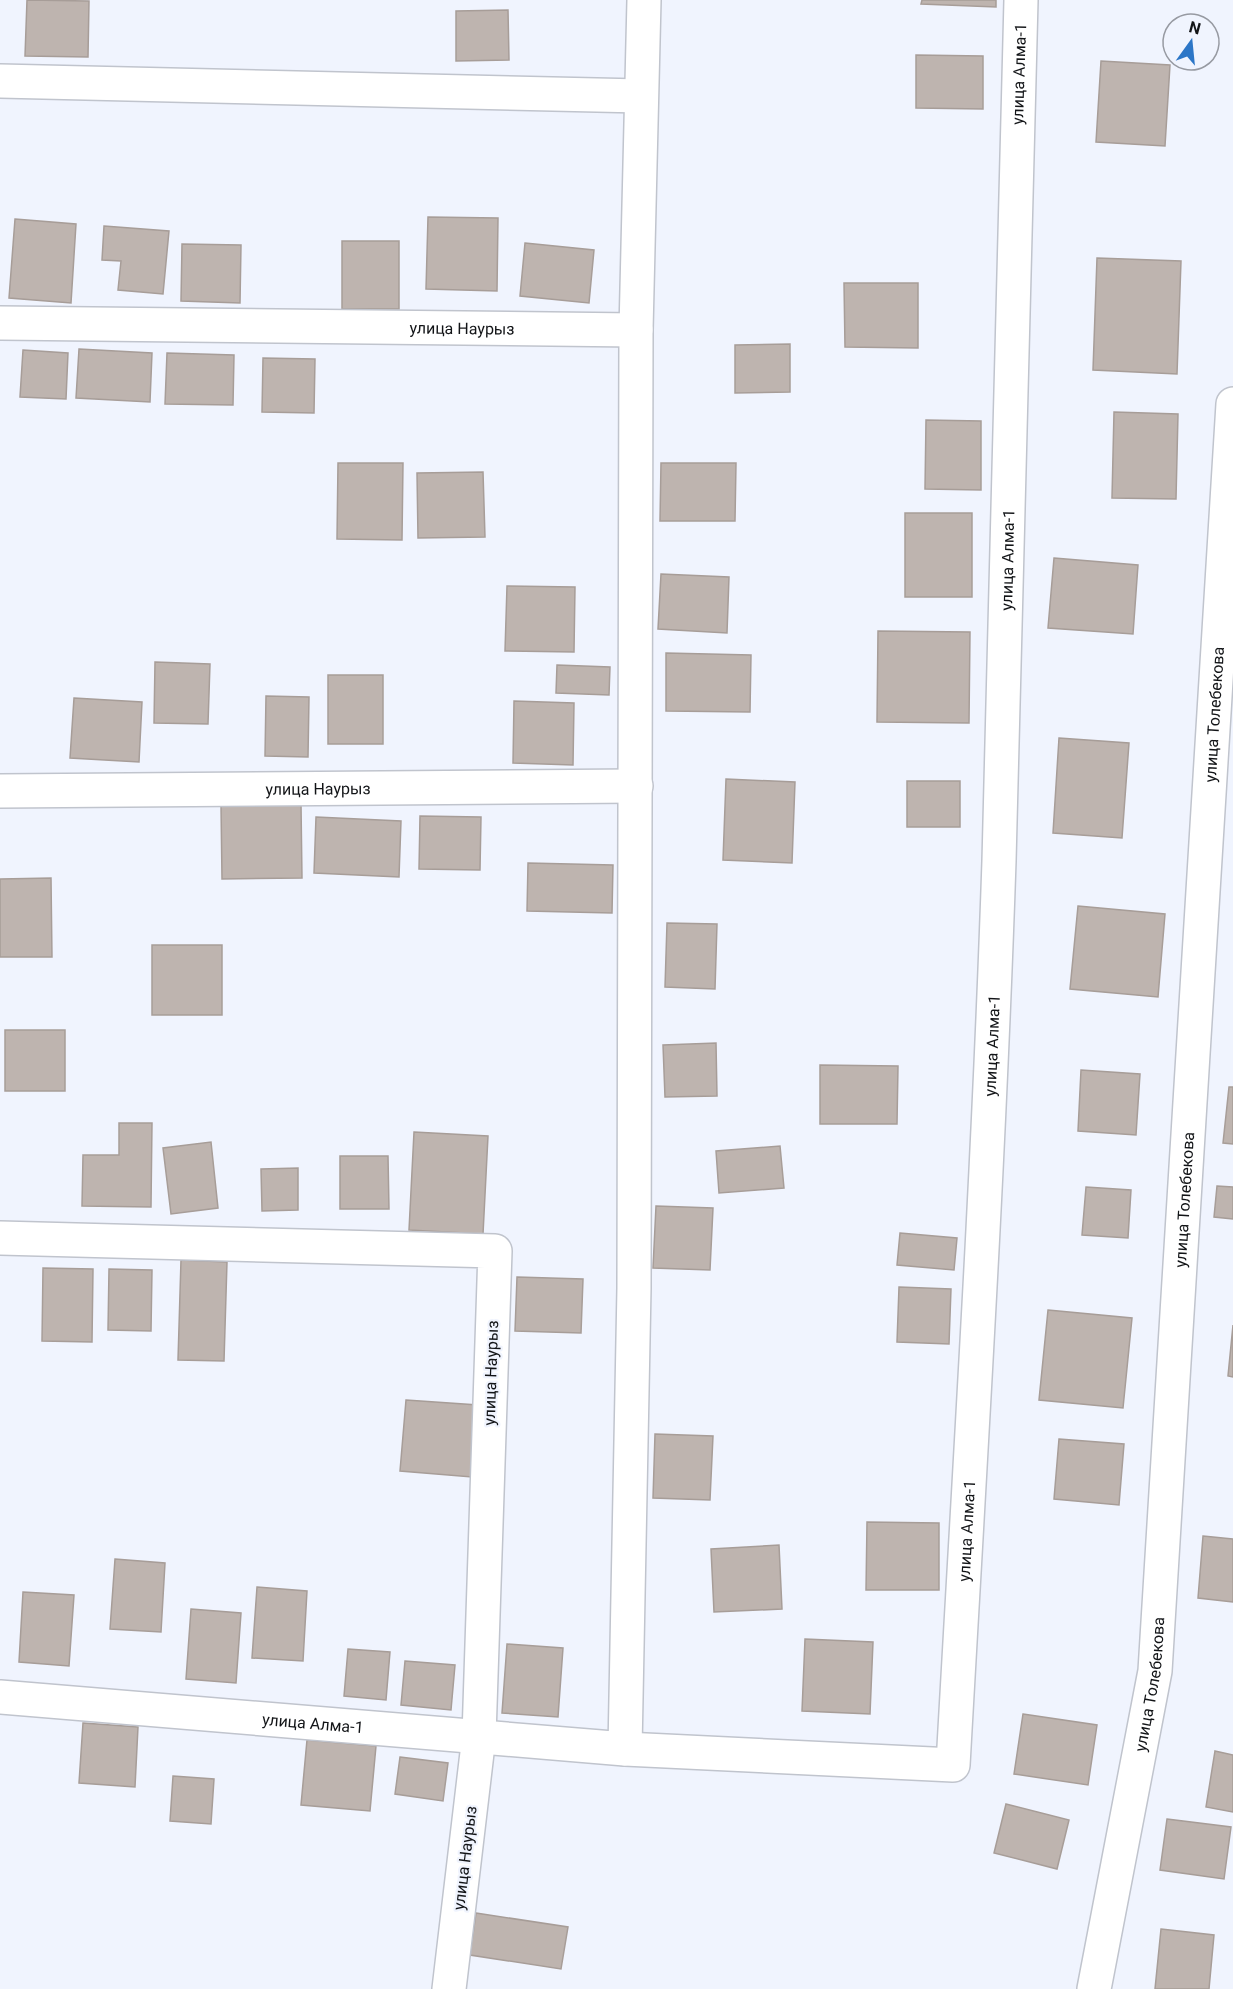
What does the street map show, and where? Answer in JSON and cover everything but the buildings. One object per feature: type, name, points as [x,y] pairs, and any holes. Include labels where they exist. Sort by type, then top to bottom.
[{"type":"street","points":[[625,1749],[634,1288],[636,330],[644,0]]},
{"type":"street","name":"улица Алма-1","points":[[0,1697],[625,1749],[953,1765],[982,1257],[999,884],[1013,230],[1021,0]]},
{"type":"street","points":[[0,81],[641,96]]},
{"type":"street","name":"улица Наурыз","points":[[0,323],[636,330]]},
{"type":"street","name":"улица Толебекова","points":[[1094,1989],[1155,1671],[1233,404]]},
{"type":"street","name":"улица Наурыз","points":[[0,791],[636,786]]},
{"type":"street","name":"улица Наурыз","points":[[0,1238],[495,1251],[479,1736],[449,1989]]}]
